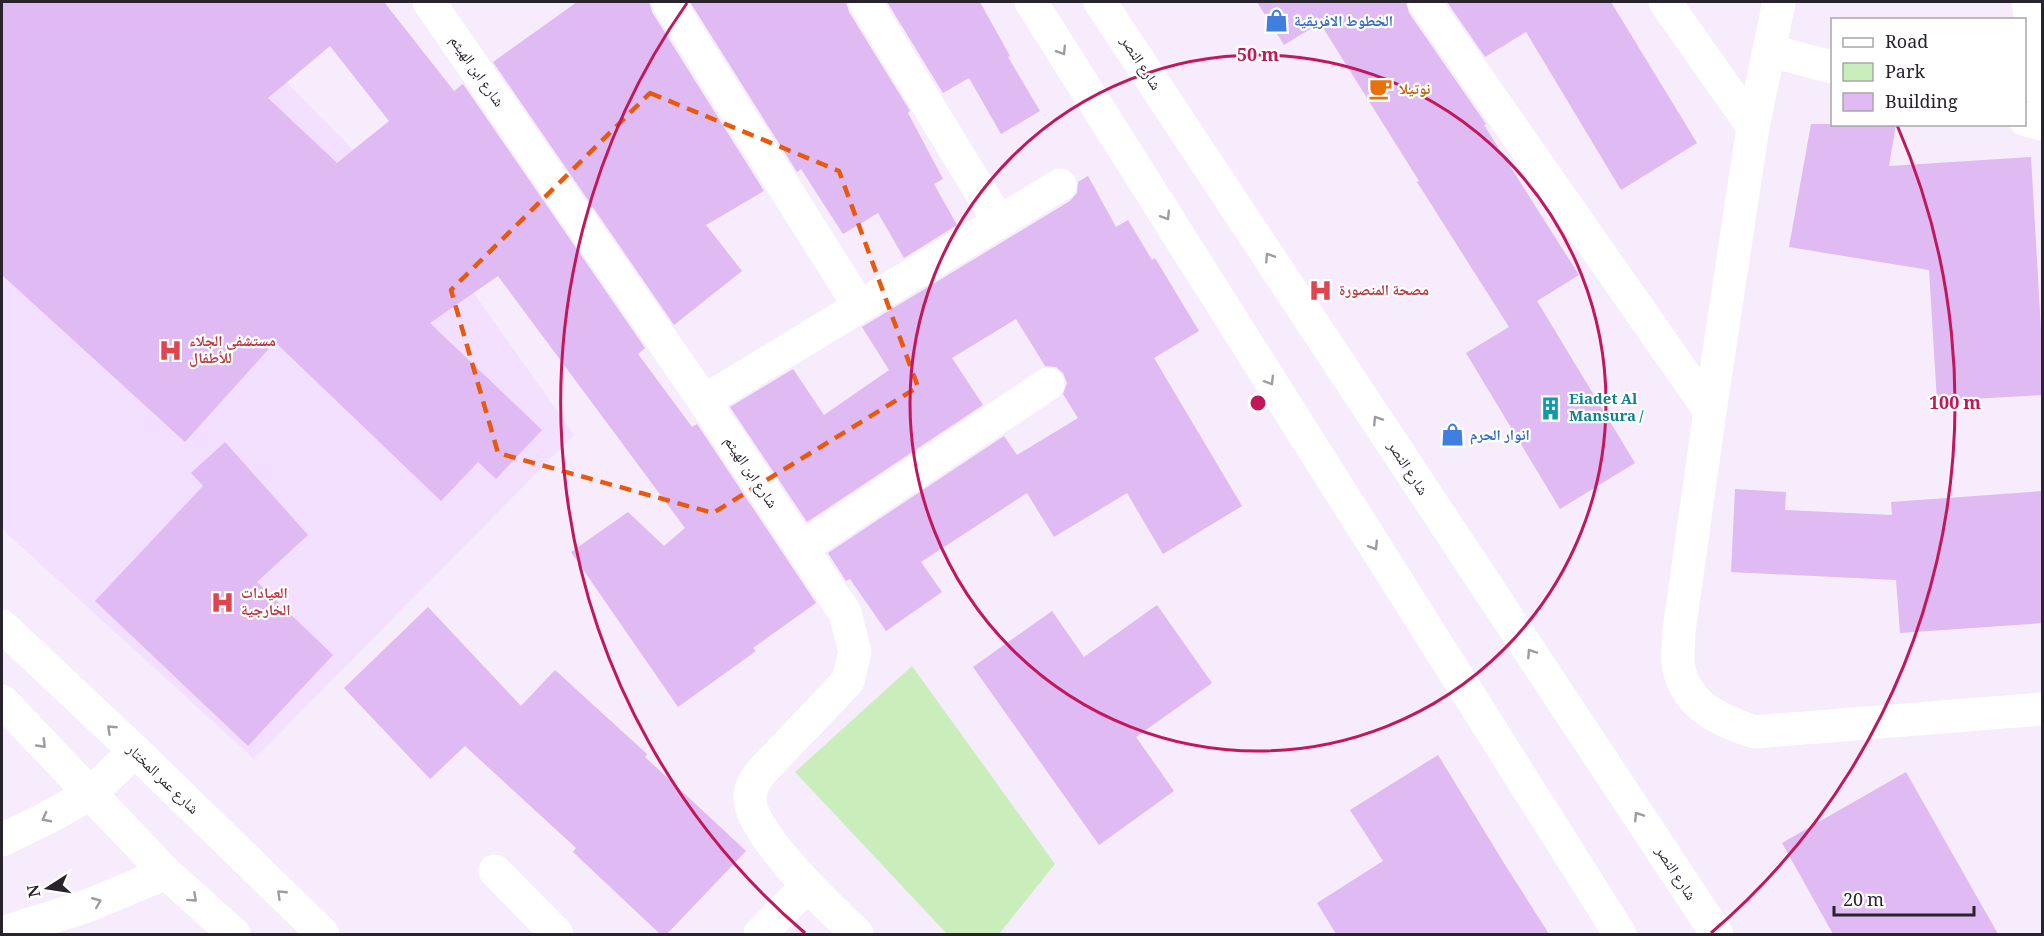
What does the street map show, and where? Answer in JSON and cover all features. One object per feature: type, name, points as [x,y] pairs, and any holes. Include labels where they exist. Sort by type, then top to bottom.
[{"type":"main road","name":"شارع ابن الهيثم","points":[[429,2],[704,401],[845,612],[855,652],[848,681],[763,770],[753,783],[750,800],[759,825],[807,886],[857,934]]},
{"type":"main road","points":[[668,2],[859,306]]},
{"type":"main road","points":[[865,2],[999,222]]},
{"type":"main road","points":[[1031,2],[1620,934]]},
{"type":"main road","name":"شارع النصر","points":[[1100,2],[1717,934]]},
{"type":"main road","points":[[1424,2],[1710,411]]},
{"type":"main road","points":[[1665,2],[1754,127]]},
{"type":"main road","points":[[1779,2],[1754,127],[1710,411],[1679,631],[1678,668],[1690,696],[1718,719],[1754,732],[2043,709]]},
{"type":"main road","points":[[2028,2],[2043,93]]},
{"type":"main road","points":[[1770,51],[1831,66]]},
{"type":"main road","points":[[2026,119],[2043,124]]},
{"type":"main road","points":[[704,401],[1060,185]]},
{"type":"main road","points":[[802,548],[1048,384]]},
{"type":"main road","name":"شارع عمر المختار","points":[[2,626],[135,751],[323,934]]},
{"type":"main road","points":[[2,701],[166,873],[234,934]]},
{"type":"main road","points":[[2,840],[90,794],[135,751]]},
{"type":"main road","points":[[495,871],[557,934]]},
{"type":"main road","points":[[2,933],[87,906],[166,873]]},
{"type":"main road","points":[[760,934],[807,886]]},
{"type":"highlighted area","points":[[650,93],[839,171],[918,387],[713,513],[498,453],[451,290]]},
{"type":"shaded area","points":[[2,2],[207,2],[360,157],[439,244],[574,435],[254,759],[2,529]]},
{"type":"green space","points":[[912,666],[1055,864],[999,934],[947,934],[795,772]]},
{"type":"building","points":[[2,2],[384,2],[454,91],[463,84],[645,348],[638,354],[692,427],[697,424],[816,603],[753,648],[756,651],[678,707],[571,552],[628,512],[664,546],[685,528],[498,276],[430,323],[542,430],[496,479],[478,462],[441,501],[275,342],[185,442],[2,275]],"holes":[[[330,46],[389,121],[337,163],[268,98]]]},
{"type":"building","points":[[577,2],[649,2],[652,12],[764,191],[706,225],[742,271],[674,325],[493,62]]},
{"type":"building","points":[[690,2],[846,2],[849,12],[910,111],[908,113],[943,179],[934,184],[957,225],[904,258],[878,213],[843,234],[801,169],[797,172]]},
{"type":"building","points":[[887,2],[980,2],[1010,56],[1008,57],[1040,111],[1001,134],[969,78],[943,93]]},
{"type":"building","points":[[1257,2],[1406,2],[1409,13],[1486,124],[1484,125],[1579,275],[1537,301],[1635,463],[1560,509],[1466,353],[1509,327],[1320,23],[1284,45]]},
{"type":"building","points":[[1447,2],[1611,2],[1697,143],[1621,190],[1526,32],[1485,57]]},
{"type":"building","points":[[1811,124],[1896,126],[1889,166],[2031,157],[2043,395],[1937,401],[1929,270],[1789,247]]},
{"type":"building","points":[[1088,176],[1116,227],[1128,220],[1152,260],[1155,258],[1199,331],[1154,358],[1242,506],[1163,554],[1127,493],[1054,537],[1027,493],[921,562],[942,592],[886,631],[850,579],[846,581],[828,553],[1004,436],[1017,455],[1078,418],[1063,394],[1067,383],[1063,373],[1056,367],[1045,366],[1016,319],[952,358],[983,405],[807,522],[730,407],[793,369],[824,415],[889,370],[862,327],[1070,201],[1077,193],[1078,182]]},
{"type":"building","points":[[225,442],[308,535],[257,582],[333,655],[248,746],[95,601],[203,486],[191,473]]},
{"type":"building","points":[[1735,489],[1786,492],[1785,510],[1892,515],[1891,502],[2043,491],[2043,623],[1900,633],[1896,580],[1731,572]]},
{"type":"building","points":[[1157,605],[1212,683],[1136,737],[1174,791],[1099,845],[973,667],[1052,611],[1084,657]]},
{"type":"building","points":[[428,607],[521,706],[555,670],[647,754],[645,757],[746,851],[667,934],[660,934],[573,852],[576,848],[465,746],[430,779],[344,688]]},
{"type":"building","points":[[1438,755],[1549,934],[1336,934],[1317,903],[1383,861],[1350,810]]},
{"type":"building","points":[[1906,772],[1998,934],[1833,934],[1782,843]]},
{"type":"place","name":"الخطوط الافريقية","points":[[1276,21]]},
{"type":"place","name":"نوتيلا","points":[[1381,89]]},
{"type":"place","name":"مصحة المنصورة","points":[[1321,290]]},
{"type":"place","name":"مستشفى الجلاء للأطفال","points":[[171,350]]},
{"type":"place","name":"Eiadet Al Mansura /","points":[[1551,408]]},
{"type":"place","name":"انوار الحرم","points":[[1452,435]]},
{"type":"place","name":"العيادات الخارجية","points":[[223,602]]}]
